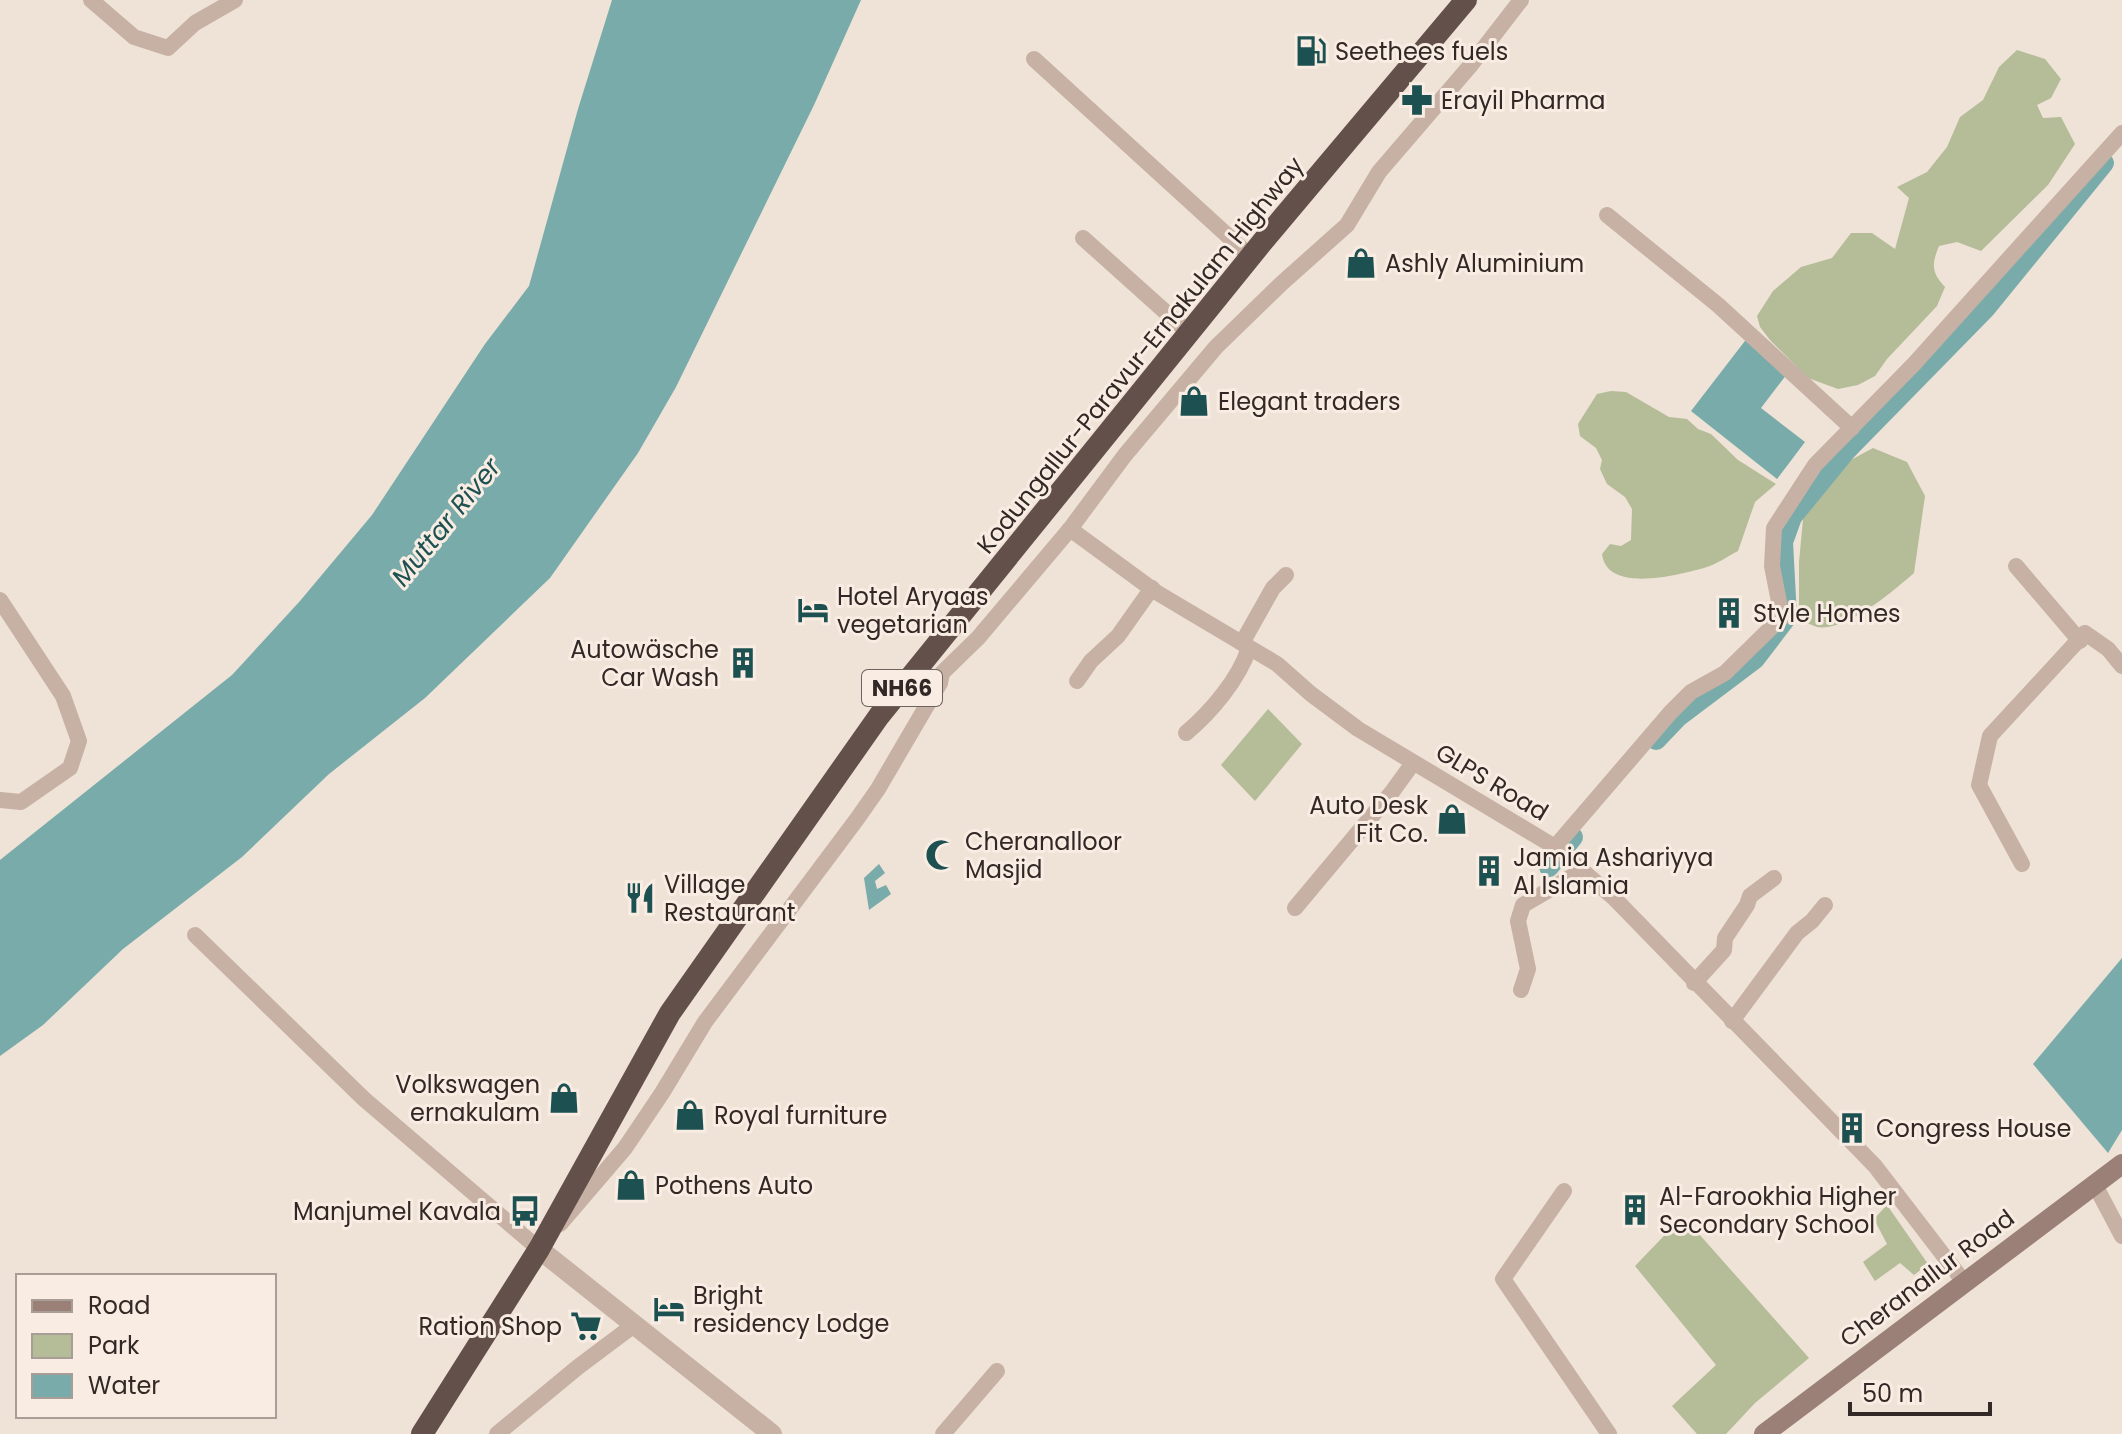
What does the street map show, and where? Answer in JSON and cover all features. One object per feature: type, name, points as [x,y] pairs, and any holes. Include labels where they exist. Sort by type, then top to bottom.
[{"type":"highway","name":"Kodungallur-Paravur-Ernakulam Highway","points":[[422,1434],[539,1249],[670,1013],[879,716],[1251,257],[1466,0]]},
{"type":"main road","name":"Cheranallur Road","points":[[1764,1434],[2122,1164]]},
{"type":"street","points":[[91,0],[134,37],[168,48],[195,23],[235,0]]},
{"type":"street","points":[[539,1249],[625,1148],[705,1022],[857,819],[940,683],[942,673],[978,638],[1070,529],[1125,455],[1216,347],[1347,225],[1379,172],[1470,66],[1521,0]]},
{"type":"street","points":[[1034,59],[1251,257]]},
{"type":"street","points":[[1559,851],[1670,713],[1691,692],[1725,673],[1782,617],[1772,566],[1774,528],[1815,465],[1914,364],[2122,133]]},
{"type":"street","points":[[1607,215],[1718,305],[1852,428]]},
{"type":"street","points":[[1083,238],[1190,334]]},
{"type":"street","name":"GLPS Road","points":[[1070,529],[1152,588],[1277,664],[1358,729],[1559,851],[1583,870],[1808,1094],[1875,1166],[1964,1282]]},
{"type":"street","points":[[2016,566],[2080,641]]},
{"type":"street","points":[[1186,733],[1245,662],[1246,646],[1273,588],[1286,575]]},
{"type":"street","points":[[1077,681],[1091,661],[1118,636],[1152,588]]},
{"type":"street","points":[[0,600],[63,696],[79,741],[70,768],[21,802],[0,800]]},
{"type":"street","points":[[2022,864],[1979,785],[1990,736],[2085,633],[2108,649],[2122,666]]},
{"type":"street","points":[[1295,908],[1413,763]]},
{"type":"street","points":[[1521,990],[1528,969],[1518,921],[1523,905],[1583,870]]},
{"type":"street","points":[[1694,983],[1724,950],[1725,938],[1750,896],[1774,878]]},
{"type":"street","points":[[1732,1021],[1797,933],[1825,905]]},
{"type":"street","points":[[195,935],[364,1099],[539,1249],[772,1434]]},
{"type":"street","points":[[2095,1185],[2122,1236]]},
{"type":"street","points":[[1564,1191],[1503,1279],[1609,1434]]},
{"type":"street","points":[[497,1434],[634,1325]]},
{"type":"street","points":[[943,1434],[997,1371]]},
{"type":"green space","points":[[2017,50],[2045,59],[2061,79],[2051,98],[2037,105],[2043,118],[2061,117],[2075,144],[2048,185],[1981,251],[1957,242],[1939,246],[1934,268],[1945,287],[1937,306],[1875,376],[1858,385],[1838,389],[1808,378],[1770,340],[1760,327],[1757,316],[1773,291],[1801,267],[1832,258],[1851,233],[1872,233],[1895,249],[1909,198],[1897,187],[1927,172],[1947,147],[1960,117],[1983,100],[1999,67]]},
{"type":"green space","points":[[1626,392],[1669,417],[1687,419],[1698,429],[1711,434],[1738,460],[1776,484],[1755,502],[1738,551],[1708,567],[1645,579],[1616,574],[1607,566],[1602,554],[1610,544],[1621,546],[1631,540],[1632,509],[1625,497],[1607,484],[1600,469],[1602,460],[1596,448],[1580,436],[1578,424],[1597,394]]},
{"type":"green space","points":[[1873,448],[1907,462],[1925,496],[1914,573],[1855,617],[1829,627],[1817,627],[1799,620],[1803,519],[1834,469]]},
{"type":"green space","points":[[1268,709],[1302,744],[1255,801],[1221,765]]},
{"type":"green space","points":[[1887,1205],[1928,1264],[1914,1275],[1900,1263],[1875,1281],[1863,1262],[1887,1244],[1874,1219]]},
{"type":"green space","points":[[1683,1216],[1809,1358],[1755,1403],[1726,1434],[1697,1434],[1672,1406],[1716,1365],[1635,1266]]},
{"type":"water","name":"Muttar River","points":[[612,0],[861,0],[814,105],[676,387],[638,453],[550,578],[425,698],[329,774],[242,857],[123,949],[43,1025],[0,1056],[0,860],[232,675],[300,601],[372,515],[485,344],[529,286]]},
{"type":"water","points":[[1748,337],[1790,370],[1761,408],[1805,442],[1777,479],[1691,411]]},
{"type":"water","points":[[879,864],[885,873],[875,881],[877,889],[886,885],[891,894],[869,910],[864,878]]},
{"type":"water","points":[[2122,958],[2122,1130],[2108,1153],[2033,1064]]},
{"type":"waterway","points":[[1656,740],[1678,717],[1755,659],[1787,617],[1783,542],[1792,517],[1846,451],[1986,308],[2104,163]]},
{"type":"waterway","points":[[1549,867],[1573,837]]},
{"type":"place","name":"Seethees fuels","points":[[1311,51]]},
{"type":"place","name":"Erayil Pharma","points":[[1417,100]]},
{"type":"place","name":"Ashly Aluminium","points":[[1361,263]]},
{"type":"place","name":"Elegant traders","points":[[1194,401]]},
{"type":"place","name":"Hotel Aryaas vegetarian","points":[[813,610]]},
{"type":"place","name":"Style Homes","points":[[1729,613]]},
{"type":"place","name":"Autowäsche Car Wash","points":[[743,663]]},
{"type":"place","name":"Auto Desk Fit Co.","points":[[1452,819]]},
{"type":"place","name":"Cheranalloor Masjid","points":[[941,855]]},
{"type":"place","name":"Jamia Ashariyya Al Islamia","points":[[1489,871]]},
{"type":"place","name":"Village Restaurant","points":[[640,898]]},
{"type":"place","name":"Volkswagen ernakulam","points":[[564,1098]]},
{"type":"place","name":"Royal furniture","points":[[690,1115]]},
{"type":"place","name":"Congress House","points":[[1852,1128]]},
{"type":"place","name":"Pothens Auto","points":[[631,1185]]},
{"type":"place","name":"Al-Farookhia Higher Secondary School","points":[[1635,1210]]},
{"type":"place","name":"Manjumel Kavala","points":[[525,1211]]},
{"type":"place","name":"Bright residency Lodge","points":[[669,1309]]},
{"type":"place","name":"Ration Shop","points":[[586,1326]]}]
